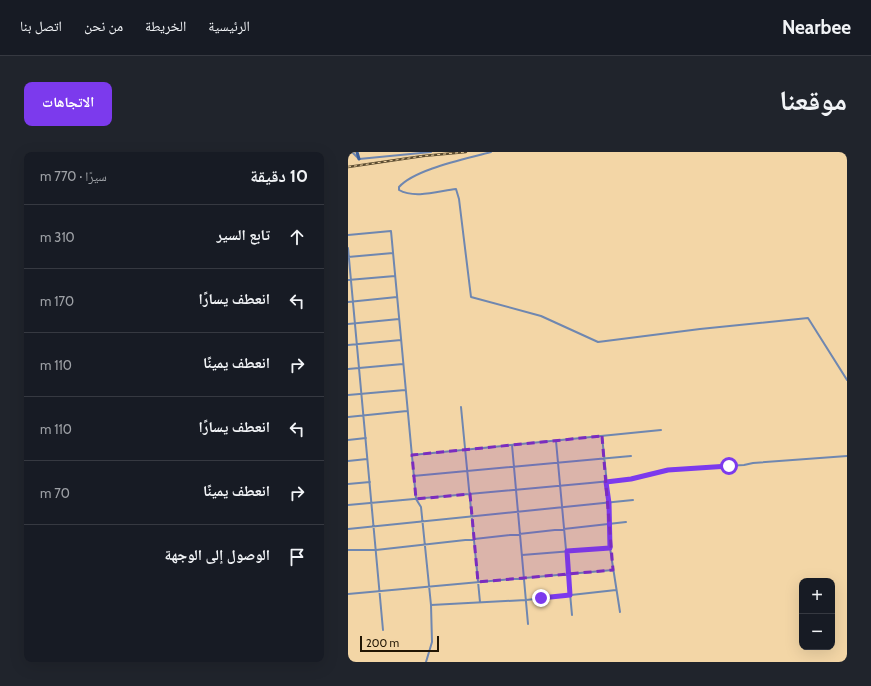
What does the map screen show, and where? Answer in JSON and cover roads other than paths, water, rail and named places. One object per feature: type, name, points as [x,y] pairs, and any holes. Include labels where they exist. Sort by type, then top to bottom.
[{"type":"street","points":[[352,152],[359,159]]},
{"type":"street","points":[[357,152],[359,159]]},
{"type":"street","points":[[359,159],[431,152]]},
{"type":"street","points":[[491,152],[417,174],[403,182],[398,187],[402,192],[411,193],[456,189],[472,297],[541,316],[598,342],[700,329],[808,318],[847,380]]},
{"type":"street","points":[[348,235],[391,231],[413,476],[416,499],[421,507],[431,605],[432,642],[426,662]]},
{"type":"street","points":[[348,248],[349,280],[353,301],[383,630]]},
{"type":"street","points":[[348,257],[393,253]]},
{"type":"street","points":[[349,280],[395,276]]},
{"type":"street","points":[[348,302],[397,297]]},
{"type":"street","points":[[348,324],[399,319]]},
{"type":"street","points":[[348,345],[401,340]]},
{"type":"street","points":[[348,369],[403,364]]},
{"type":"street","points":[[348,395],[405,390]]},
{"type":"street","points":[[461,407],[480,602]]},
{"type":"street","points":[[348,417],[407,411]]},
{"type":"street","points":[[412,455],[661,430]]},
{"type":"street","points":[[602,436],[603,458],[609,503],[610,548],[620,612]]},
{"type":"street","points":[[348,440],[366,438]]},
{"type":"street","points":[[556,441],[572,615]]},
{"type":"street","points":[[512,446],[528,624]]},
{"type":"street","points":[[413,476],[631,456]]},
{"type":"street","points":[[348,505],[606,482],[631,479],[668,470],[744,466],[753,463],[847,456]]},
{"type":"street","points":[[348,461],[368,460]]},
{"type":"street","points":[[348,484],[370,482]]},
{"type":"street","points":[[348,529],[633,500]]},
{"type":"street","points":[[348,550],[376,550],[626,522]]},
{"type":"street","points":[[522,555],[610,548]]},
{"type":"street","points":[[348,594],[613,570]]},
{"type":"street","points":[[431,605],[526,600],[616,590]]},
{"type":"railway","points":[[348,167],[423,156],[466,152]]}]
